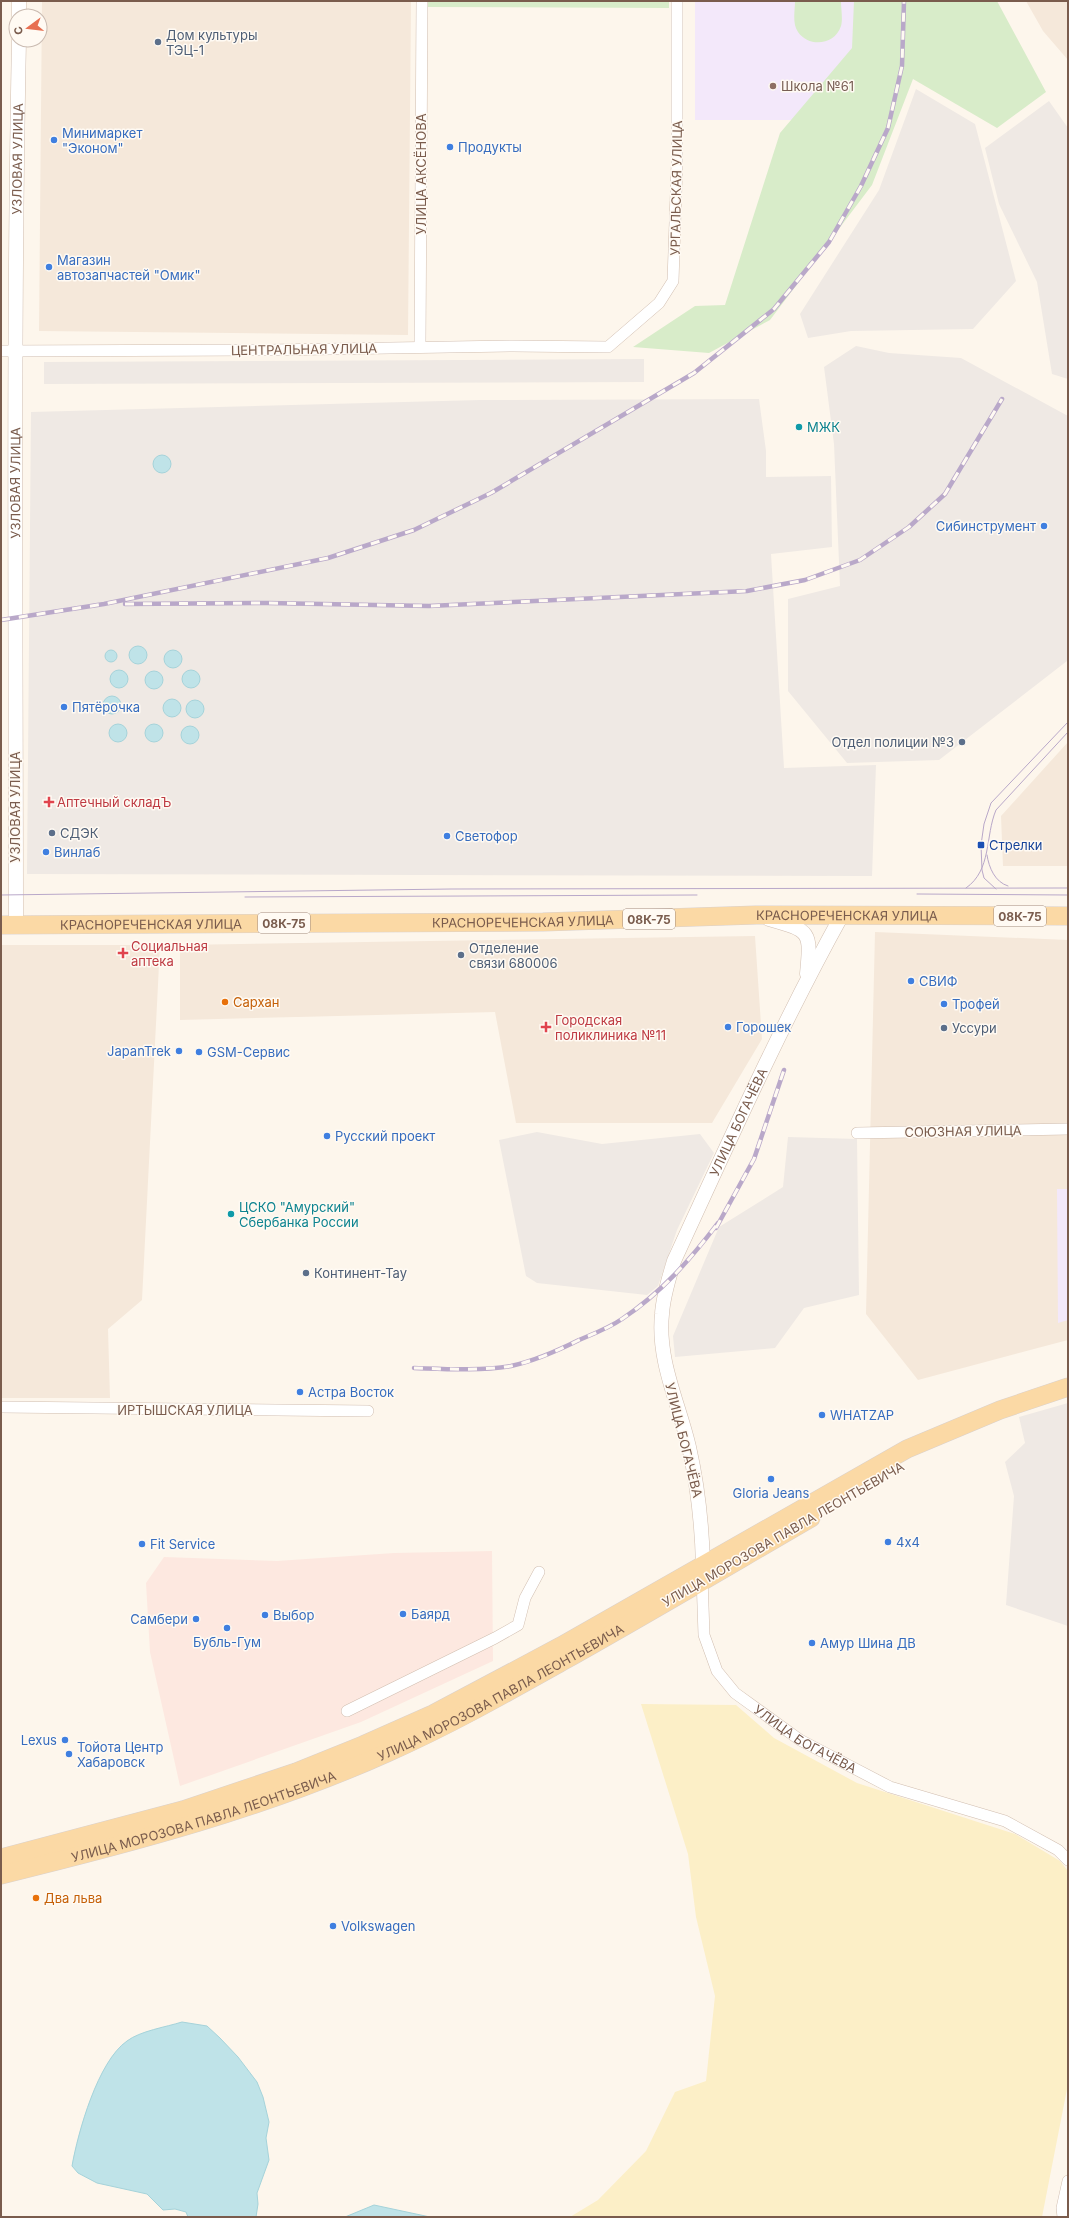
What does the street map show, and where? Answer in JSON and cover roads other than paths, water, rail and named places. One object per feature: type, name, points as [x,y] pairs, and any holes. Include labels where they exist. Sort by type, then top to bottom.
[{"type":"main road","name":"КРАСНОРЕЧЕНСКАЯ УЛИЦА","points":[[9,925],[543,922],[756,915],[1068,916]]},
{"type":"main road","name":"УЛИЦА МОРОЗОВА ПАВЛА ЛЕОНТЬЕВИЧА","points":[[1,1875],[198,1823],[300,1788],[355,1766],[482,1707],[907,1449],[963,1425],[1068,1387]]},
{"type":"main road","name":"УЛИЦА МОРОЗОВА ПАВЛА ЛЕОНТЬЕВИЧА","points":[[1,1858],[183,1810],[296,1772],[363,1745],[462,1698],[703,1573]]},
{"type":"street","name":"УЛИЦА АКСЁНОВА","points":[[420,347],[422,1]]},
{"type":"street","name":"УРГАЛЬСКАЯ УЛИЦА","points":[[608,347],[659,303],[673,281],[677,164],[677,1]]},
{"type":"street","name":"УЗЛОВАЯ УЛИЦА","points":[[9,925],[19,48]]},
{"type":"street","name":"ЦЕНТРАЛЬНАЯ УЛИЦА","points":[[1,350],[270,350],[420,347],[608,347]]},
{"type":"street","points":[[756,915],[798,927],[804,932],[809,944],[807,979]]},
{"type":"street","name":"УЛИЦА БОГАЧЁВА","points":[[842,915],[807,979],[757,1079],[674,1260],[662,1313],[665,1362],[689,1447],[701,1508],[704,1635],[717,1671],[735,1693],[800,1740],[890,1788],[1005,1821],[1058,1850],[1068,1860]]},
{"type":"street","name":"СОЮЗНАЯ УЛИЦА","points":[[857,1133],[1068,1128]]},
{"type":"street","name":"ИРТЫШСКАЯ УЛИЦА","points":[[1,1407],[368,1411]]},
{"type":"street","points":[[347,1711],[495,1638],[518,1625],[525,1598],[539,1572]]},
{"type":"street","points":[[1063,2217],[1062,2208],[1068,2181]]},
{"type":"water","points":[[162,455],[168,458],[171,464],[168,470],[162,473],[156,470],[153,464],[156,458]]},
{"type":"water","points":[[138,646],[144,649],[147,655],[144,661],[138,664],[132,661],[129,655],[132,649]]},
{"type":"water","points":[[111,650],[115,652],[117,656],[115,660],[111,662],[107,660],[105,656],[107,652]]},
{"type":"water","points":[[173,650],[179,653],[182,659],[179,665],[173,668],[167,665],[164,659],[167,653]]},
{"type":"water","points":[[119,670],[125,673],[128,679],[125,685],[119,688],[113,685],[110,679],[113,673]]},
{"type":"water","points":[[191,670],[197,673],[200,679],[197,685],[191,688],[185,685],[182,679],[185,673]]},
{"type":"water","points":[[154,671],[160,674],[163,680],[160,686],[154,689],[148,686],[145,680],[148,674]]},
{"type":"water","points":[[112,696],[118,699],[121,705],[118,711],[112,714],[106,711],[103,705],[106,699]]},
{"type":"water","points":[[172,699],[178,702],[181,708],[178,714],[172,717],[166,714],[163,708],[166,702]]},
{"type":"water","points":[[195,700],[201,703],[204,709],[201,715],[195,718],[189,715],[186,709],[189,703]]},
{"type":"water","points":[[118,724],[124,727],[127,733],[124,739],[118,742],[112,739],[109,733],[112,727]]},
{"type":"water","points":[[154,724],[160,727],[163,733],[160,739],[154,742],[148,739],[145,733],[148,727]]},
{"type":"water","points":[[190,726],[196,729],[199,735],[196,741],[190,744],[184,741],[181,735],[184,729]]},
{"type":"water","points":[[182,2022],[207,2026],[220,2038],[238,2057],[257,2082],[263,2097],[269,2122],[266,2138],[269,2160],[257,2193],[258,2204],[256,2217],[188,2217],[186,2212],[175,2209],[163,2210],[147,2194],[97,2183],[78,2173],[72,2166],[84,2117],[98,2080],[107,2064],[117,2051],[132,2038],[153,2030]]},
{"type":"water","points":[[374,2205],[430,2217],[345,2217]]},
{"type":"tram line","points":[[996,889],[984,878],[982,870],[981,845],[984,824],[991,803],[1068,722]]},
{"type":"tram line","points":[[966,888],[974,881],[984,862],[996,810],[1068,732]]},
{"type":"tram line","points":[[987,855],[993,874],[1003,884],[1008,886]]},
{"type":"tram line","points":[[1,895],[451,889],[1068,888]]},
{"type":"tram line","points":[[917,894],[1068,895]]},
{"type":"tram line","points":[[245,897],[697,895]]},
{"type":"railway","points":[[1,620],[104,604],[328,558],[414,530],[491,493],[694,373],[774,309],[829,242],[861,186],[888,128],[902,66],[904,1]]},
{"type":"railway","points":[[125,604],[268,603],[429,606],[747,591],[805,580],[860,560],[909,527],[945,494],[1002,399]]},
{"type":"railway","points":[[716,1228],[754,1159],[784,1070]]},
{"type":"railway","points":[[414,1368],[475,1369],[511,1366],[545,1355],[606,1328],[636,1309],[662,1287],[686,1263],[718,1223]]},
{"type":"place","name":"Дом культуры ТЭЦ-1","points":[[158,42]]},
{"type":"place","name":"Школа №61","points":[[773,86]]},
{"type":"place","name":"Минимаркет \"Эконом\"","points":[[54,140]]},
{"type":"place","name":"Продукты","points":[[450,147]]},
{"type":"place","name":"Магазин автозапчастей \"Омик\"","points":[[49,267]]},
{"type":"place","name":"МЖК","points":[[799,427]]},
{"type":"place","name":"Сибинструмент","points":[[1044,526]]},
{"type":"place","name":"Пятёрочка","points":[[64,707]]},
{"type":"place","name":"Отдел полиции №3","points":[[962,742]]},
{"type":"place","name":"Аптечный складЪ","points":[[49,802]]},
{"type":"place","name":"СДЭК","points":[[52,833]]},
{"type":"place","name":"Светофор","points":[[447,836]]},
{"type":"place","name":"Стрелки","points":[[981,845]]},
{"type":"place","name":"Винлаб","points":[[46,852]]},
{"type":"place","name":"Социальная аптека","points":[[123,953]]},
{"type":"place","name":"Отделение связи 680006","points":[[461,955]]},
{"type":"place","name":"СВИФ","points":[[911,981]]},
{"type":"place","name":"Сархан","points":[[225,1002]]},
{"type":"place","name":"Трофей","points":[[944,1004]]},
{"type":"place","name":"Городская поликлиника №11","points":[[546,1027]]},
{"type":"place","name":"Горошек","points":[[728,1027]]},
{"type":"place","name":"Уссури","points":[[944,1028]]},
{"type":"place","name":"JapanTrek","points":[[179,1051]]},
{"type":"place","name":"GSM-Сервис","points":[[199,1052]]},
{"type":"place","name":"Русский проект","points":[[327,1136]]},
{"type":"place","name":"ЦСКО \"Амурский\" Сбербанка России","points":[[231,1214]]},
{"type":"place","name":"Континент-Тау","points":[[306,1273]]},
{"type":"place","name":"Астра Восток","points":[[300,1392]]},
{"type":"place","name":"WHATZAP","points":[[822,1415]]},
{"type":"place","name":"Gloria Jeans","points":[[771,1479]]},
{"type":"place","name":"4х4","points":[[888,1542]]},
{"type":"place","name":"Fit Service","points":[[142,1544]]},
{"type":"place","name":"Баярд","points":[[403,1614]]},
{"type":"place","name":"Выбор","points":[[265,1615]]},
{"type":"place","name":"Самбери","points":[[196,1619]]},
{"type":"place","name":"Бубль-Гум","points":[[227,1628]]},
{"type":"place","name":"Амур Шина ДВ","points":[[812,1643]]},
{"type":"place","name":"Lexus","points":[[65,1740]]},
{"type":"place","name":"Тойота Центр Хабаровск","points":[[69,1754]]},
{"type":"place","name":"Два льва","points":[[36,1898]]},
{"type":"place","name":"Volkswagen","points":[[333,1926]]}]
